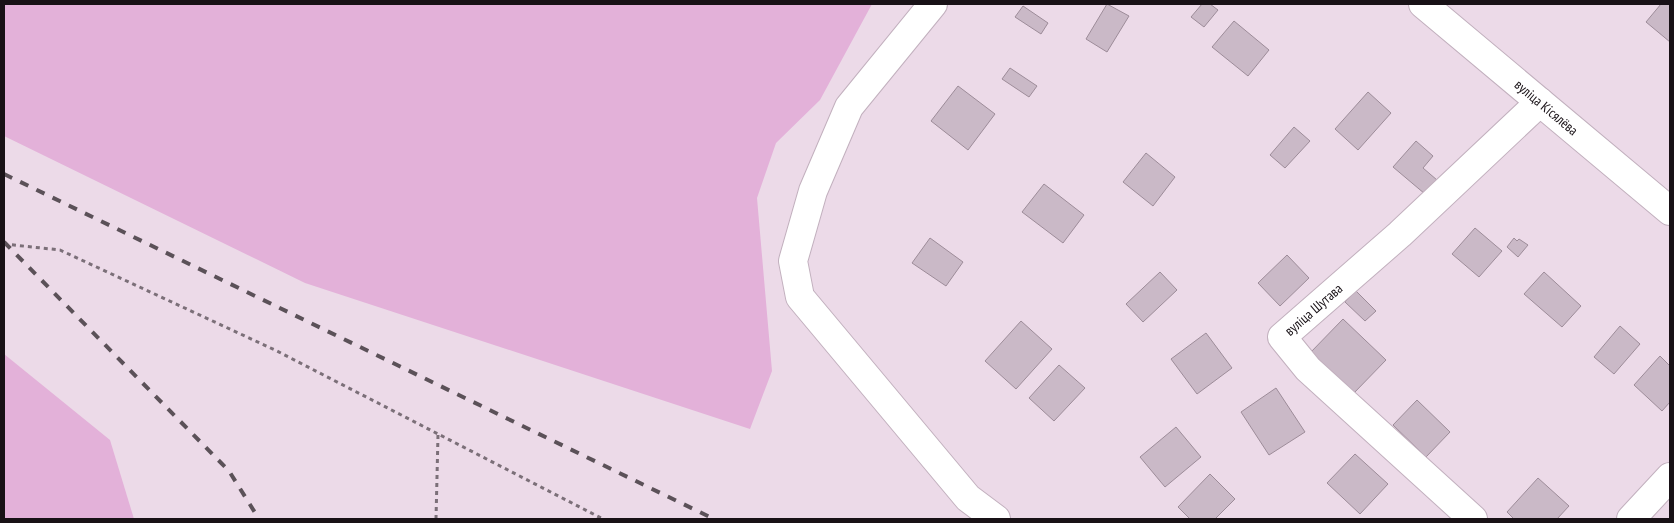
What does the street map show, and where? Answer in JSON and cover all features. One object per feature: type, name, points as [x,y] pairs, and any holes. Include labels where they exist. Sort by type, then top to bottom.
[{"type":"street","points":[[933,4],[849,107],[813,191],[793,261],[800,296],[968,498],[996,519]]},
{"type":"street","name":"вуліца Кісялёва","points":[[1423,4],[1670,211]]},
{"type":"street","name":"вуліца Шутава","points":[[1473,519],[1308,369],[1282,337],[1407,227],[1540,102]]},
{"type":"street","points":[[1631,519],[1670,477]]},
{"type":"path","points":[[4,244],[60,250],[277,351],[604,519]]},
{"type":"path","points":[[436,519],[438,434]]},
{"type":"shaded area","points":[[4,4],[872,4],[820,100],[776,143],[757,198],[772,371],[750,429],[305,283],[4,136]]},
{"type":"shaded area","points":[[4,354],[110,440],[134,519],[4,519]]},
{"type":"building","points":[[1107,4],[1129,16],[1107,52],[1086,39]]},
{"type":"building","points":[[1202,4],[1210,4],[1218,10],[1204,27],[1191,17]]},
{"type":"building","points":[[1661,4],[1670,4],[1670,42],[1646,22]]},
{"type":"building","points":[[1023,6],[1048,23],[1041,34],[1015,17]]},
{"type":"building","points":[[1234,21],[1269,50],[1248,76],[1212,47]]},
{"type":"building","points":[[1010,68],[1037,86],[1029,97],[1002,79]]},
{"type":"building","points":[[958,86],[995,114],[968,150],[931,121]]},
{"type":"building","points":[[1368,92],[1391,113],[1358,150],[1335,129]]},
{"type":"building","points":[[1294,127],[1310,141],[1285,168],[1270,155]]},
{"type":"building","points":[[1416,141],[1433,156],[1423,168],[1437,180],[1425,194],[1393,167]]},
{"type":"building","points":[[1146,153],[1175,177],[1153,206],[1123,182]]},
{"type":"building","points":[[1044,184],[1084,215],[1063,243],[1022,212]]},
{"type":"building","points":[[1475,228],[1502,251],[1479,277],[1452,254]]},
{"type":"building","points":[[930,238],[963,262],[946,286],[912,263]]},
{"type":"building","points":[[1514,238],[1528,245],[1518,257],[1507,247]]},
{"type":"building","points":[[1287,255],[1309,278],[1280,306],[1258,283]]},
{"type":"building","points":[[1160,272],[1177,290],[1143,322],[1126,304]]},
{"type":"building","points":[[1544,272],[1581,306],[1562,327],[1524,294]]},
{"type":"building","points":[[1356,291],[1376,311],[1365,321],[1345,302]]},
{"type":"building","points":[[1343,319],[1386,360],[1353,394],[1310,353]]},
{"type":"building","points":[[1021,321],[1052,349],[1016,389],[985,361]]},
{"type":"building","points":[[1620,326],[1640,344],[1614,374],[1594,357]]},
{"type":"building","points":[[1206,333],[1232,368],[1197,394],[1171,359]]},
{"type":"building","points":[[1660,356],[1670,366],[1670,402],[1662,411],[1634,385]]},
{"type":"building","points":[[1059,365],[1085,388],[1054,421],[1029,398]]},
{"type":"building","points":[[1276,388],[1305,432],[1269,455],[1241,412]]},
{"type":"building","points":[[1417,400],[1450,432],[1426,457],[1393,425]]},
{"type":"building","points":[[1176,427],[1201,457],[1165,487],[1140,457]]},
{"type":"building","points":[[1355,454],[1388,484],[1360,514],[1327,483]]},
{"type":"building","points":[[1210,474],[1235,499],[1215,519],[1190,519],[1178,507]]},
{"type":"building","points":[[1538,478],[1569,506],[1557,519],[1514,519],[1507,512]]},
{"type":"railway","points":[[4,174],[714,519]]},
{"type":"railway","points":[[4,242],[229,471],[259,519]]}]
